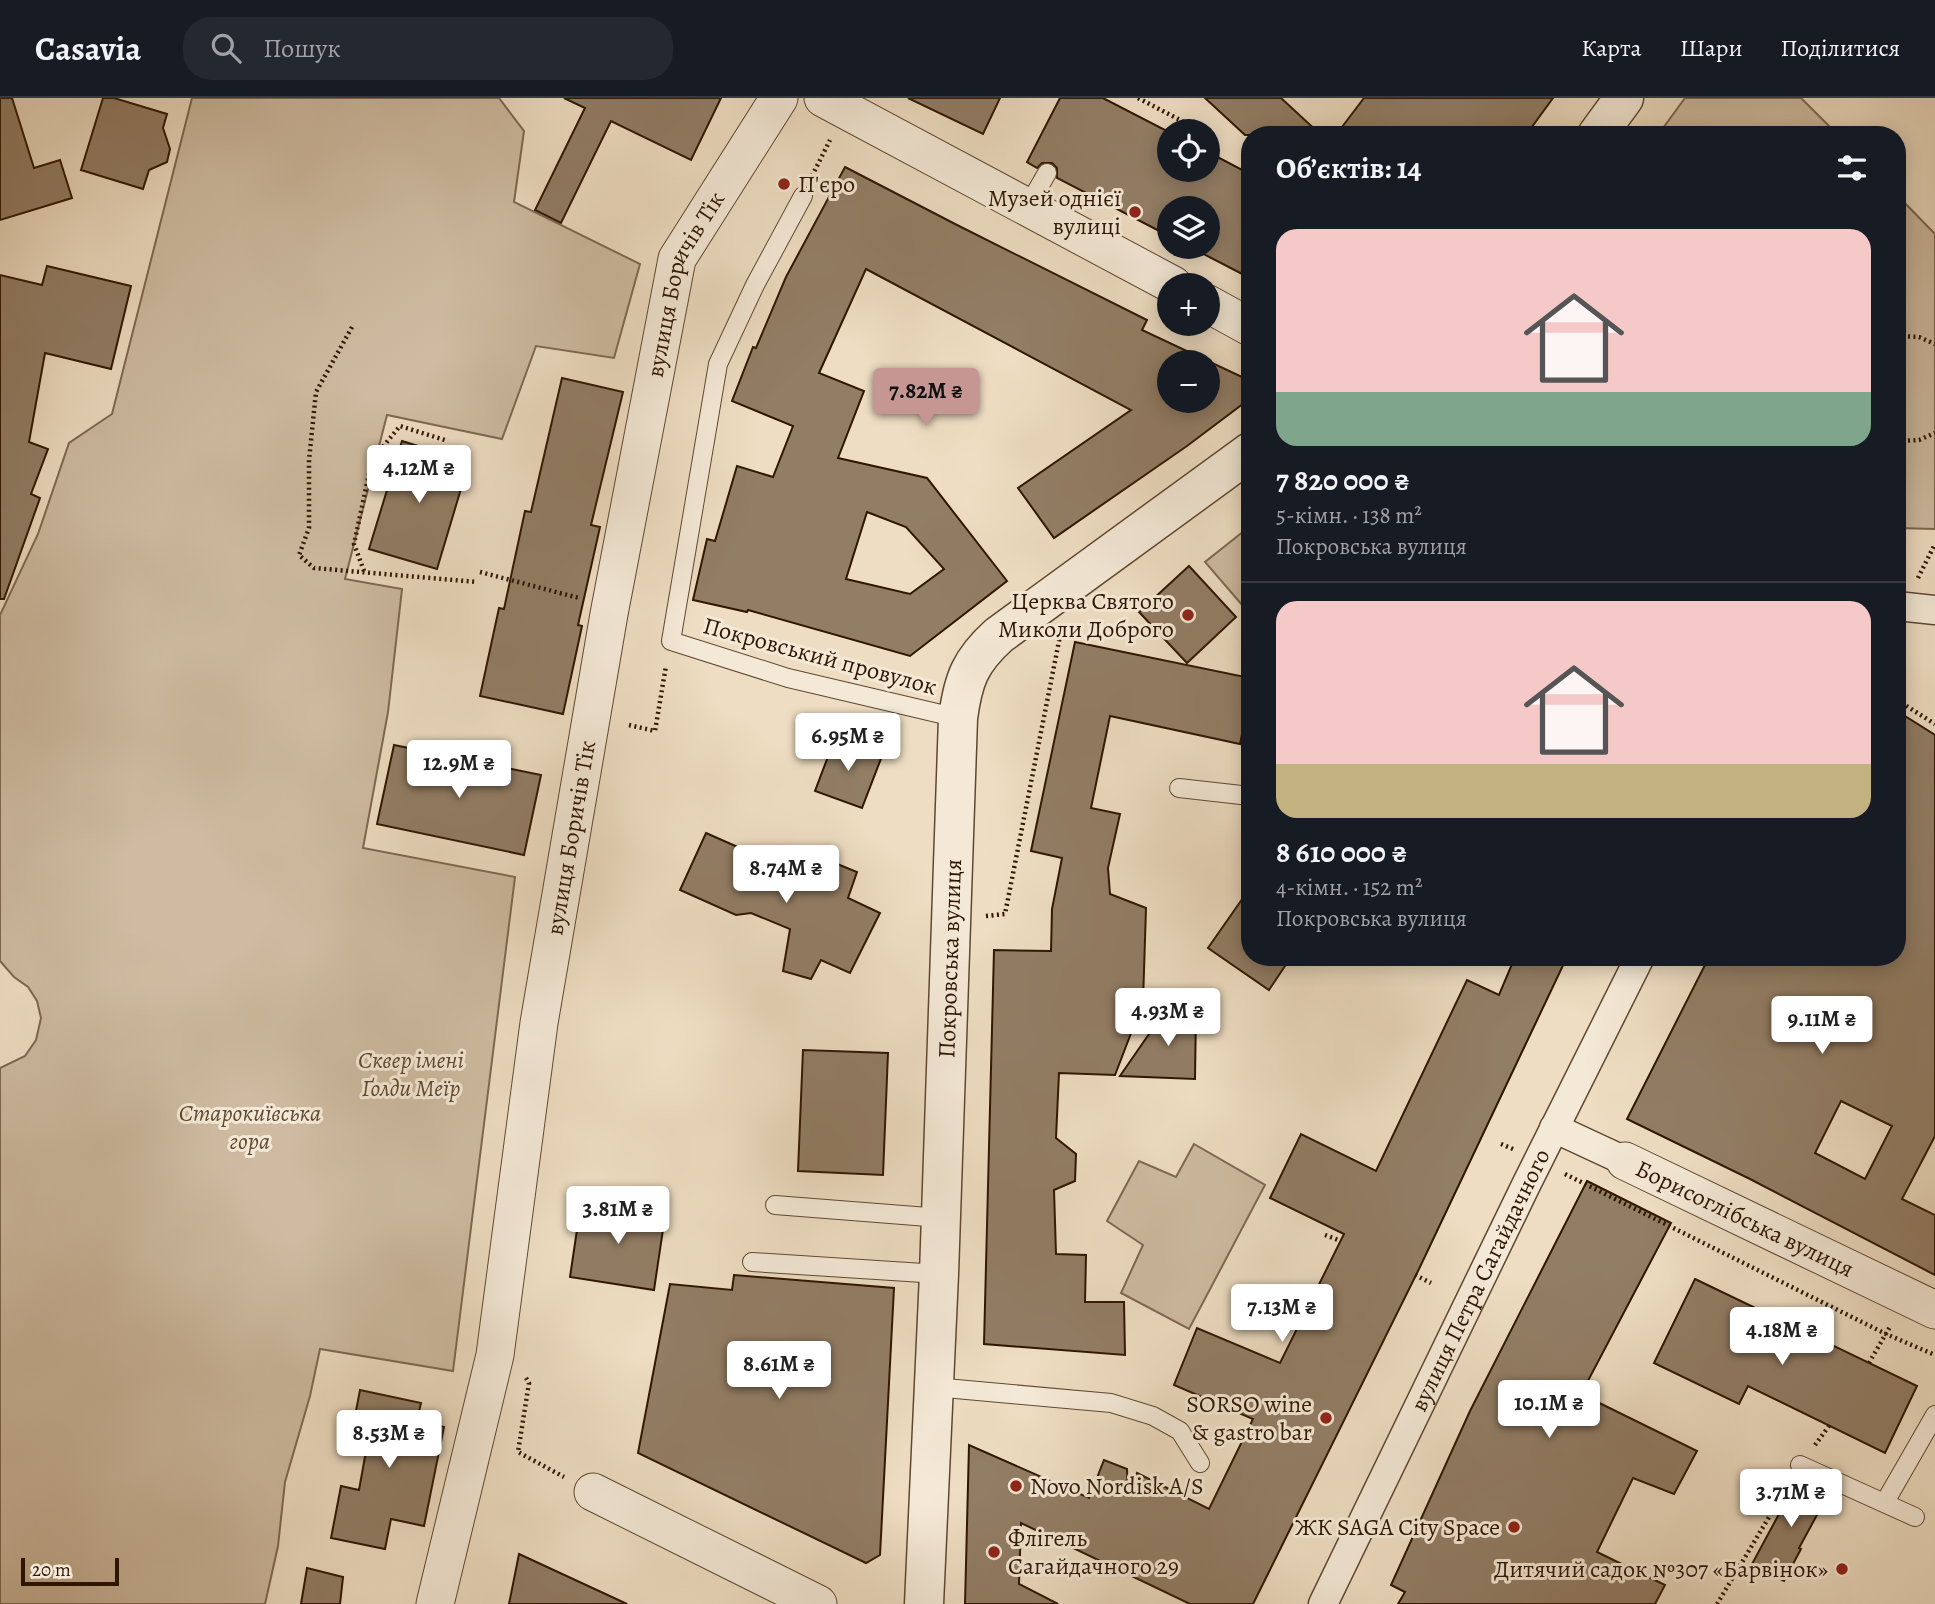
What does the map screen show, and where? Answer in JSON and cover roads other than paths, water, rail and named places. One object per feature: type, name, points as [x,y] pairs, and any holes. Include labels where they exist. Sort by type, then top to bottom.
[{"type":"street","name":"вулиця Боричів Тік","points":[[435,1604],[495,1355],[539,1023],[610,607],[677,259],[779,98]]},
{"type":"street","points":[[1604,126],[1624,98]]},
{"type":"street","points":[[829,114],[1028,206],[1157,276]]},
{"type":"street","points":[[1220,311],[1241,322]]},
{"type":"street","name":"Покровська вулиця","points":[[924,1604],[939,1275],[958,718],[962,687],[972,664],[999,635],[1241,459]]},
{"type":"street","points":[[1906,607],[1935,610]]},
{"type":"street","name":"вулиця Петра Сагайдачного","points":[[1323,1604],[1636,966]]},
{"type":"street","name":"Борисоглібська вулиця","points":[[1555,1128],[1921,1304]]},
{"type":"street","points":[[593,1492],[818,1604]]},
{"type":"lane","points":[[1028,206],[1047,173]]},
{"type":"lane","name":"Покровський провулок","points":[[803,195],[755,285],[718,364],[671,641],[788,678],[958,718]]},
{"type":"lane","points":[[1179,788],[1241,795]]},
{"type":"lane","points":[[775,1205],[941,1218]]},
{"type":"lane","points":[[752,1262],[939,1275]]},
{"type":"lane","points":[[934,1387],[1111,1403],[1153,1416],[1180,1431],[1200,1463]]},
{"type":"lane","points":[[1885,1502],[1935,1415]]},
{"type":"lane","points":[[1800,1465],[1915,1517]]},
{"type":"place","name":"П'єро","points":[[784,184]]},
{"type":"place","name":"Музей однієї вулиці","points":[[1135,212]]},
{"type":"place","name":"Церква Святого Миколи Доброго","points":[[1188,615]]},
{"type":"place","name":"SORSO wine & gastro bar","points":[[1326,1418]]},
{"type":"place","name":"Novo Nordisk A/S","points":[[1016,1486]]},
{"type":"place","name":"ЖК SAGA City Space","points":[[1514,1527]]},
{"type":"place","name":"Флігель Сагайдачного 29","points":[[994,1552]]},
{"type":"place","name":"Дитячий садок №307 «Барвінок»","points":[[1842,1569]]},
{"type":"park label","name":"Сквер імені Ґолди Меїр","points":[[411,1074]]},
{"type":"park label","name":"Старокиївська гора","points":[[250,1127]]}]
